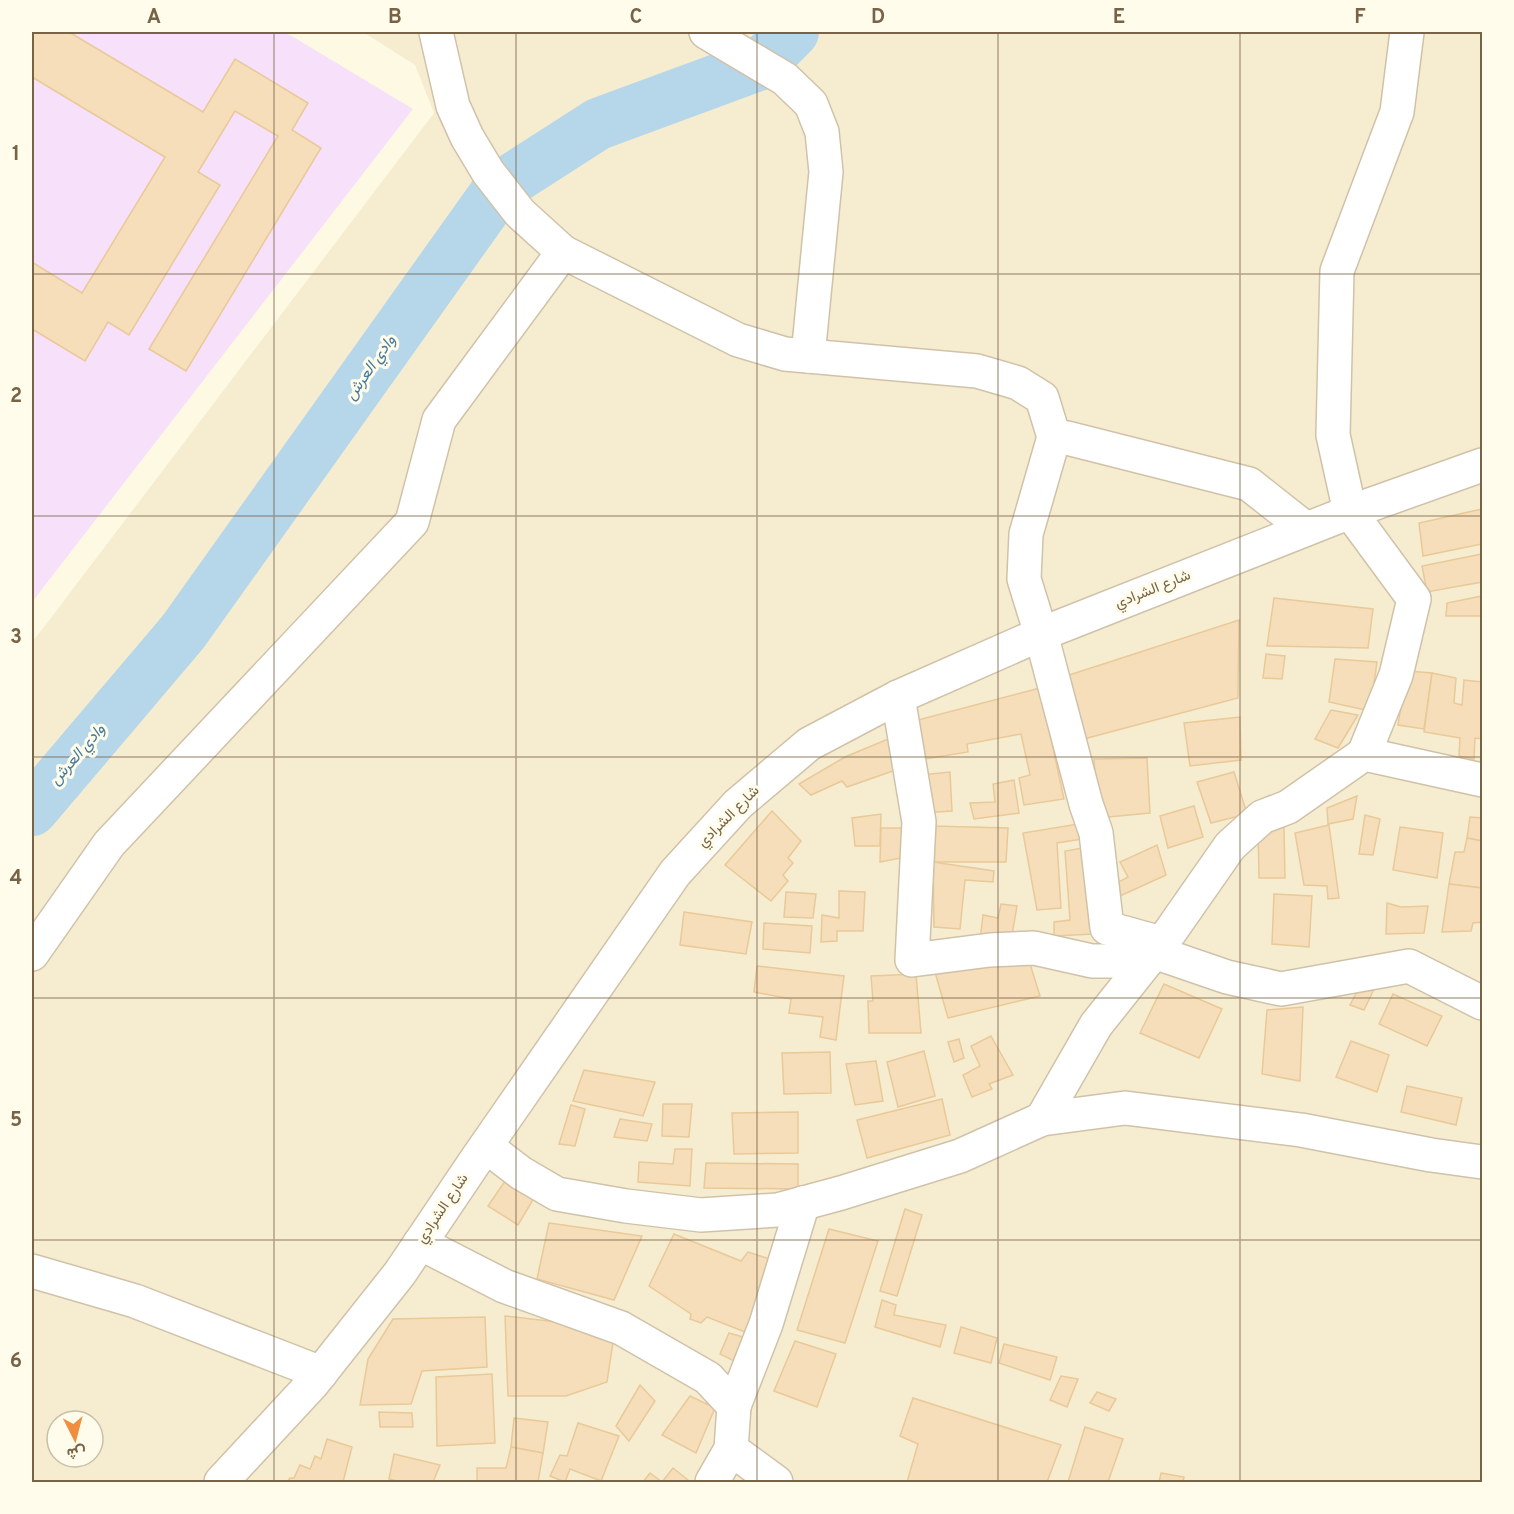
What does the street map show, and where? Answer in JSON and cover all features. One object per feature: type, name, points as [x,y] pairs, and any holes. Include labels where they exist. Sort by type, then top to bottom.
[{"type":"street","points":[[436,32],[453,106],[467,137],[488,171],[520,213],[562,252],[738,340],[785,354],[977,371],[1018,384],[1042,398],[1054,437],[1026,534],[1024,579],[1096,833],[1107,928],[1154,952],[1227,977],[1281,989],[1409,966],[1482,1003]]},
{"type":"street","points":[[706,32],[785,79],[811,104],[822,132],[826,172],[808,356]]},
{"type":"street","points":[[1042,1119],[1096,1025],[1154,952],[1230,846],[1262,817],[1288,807],[1364,754],[1396,675],[1414,599],[1350,512],[1333,435],[1337,271],[1397,112],[1407,32]]},
{"type":"street","points":[[32,954],[109,844],[412,522],[439,420],[562,252]]},
{"type":"street","points":[[1054,437],[1067,438],[1248,484],[1306,529]]},
{"type":"street","name":"شارع الشرادي","points":[[222,1482],[321,1373],[400,1273],[675,873],[738,804],[809,744],[898,697],[1041,634],[1350,512],[1482,465]]},
{"type":"street","points":[[898,697],[919,822],[912,960],[990,950],[1034,948],[1092,961],[1154,952]]},
{"type":"street","points":[[1364,754],[1482,780]]},
{"type":"street","points":[[487,1147],[521,1173],[557,1194],[626,1206],[701,1215],[778,1210],[960,1156],[1042,1119],[1125,1107],[1301,1130],[1431,1155],[1482,1162]]},
{"type":"street","points":[[712,1482],[730,1449],[734,1406],[766,1324],[803,1203]]},
{"type":"street","points":[[420,1243],[504,1286],[621,1328],[708,1378],[734,1406]]},
{"type":"street","points":[[32,1271],[135,1301],[321,1373]]},
{"type":"street","points":[[730,1449],[776,1482]]},
{"type":"shaded area","points":[[32,32],[285,32],[413,109],[32,602]]},
{"type":"shaded area","points":[[363,32],[1482,32],[1482,1482],[32,1482],[32,642],[434,113],[415,65]]},
{"type":"building","points":[[32,32],[69,32],[203,112],[235,59],[308,103],[292,130],[321,148],[186,371],[149,349],[278,136],[235,111],[198,172],[220,185],[129,335],[108,322],[85,361],[32,329],[32,262],[82,293],[165,157],[32,77]]},
{"type":"building","points":[[1482,509],[1482,544],[1423,556],[1419,523]]},
{"type":"building","points":[[1482,554],[1482,582],[1427,592],[1422,566]]},
{"type":"building","points":[[1482,596],[1482,616],[1446,616],[1447,603]]},
{"type":"building","points":[[1274,598],[1373,609],[1368,648],[1267,646]]},
{"type":"building","points":[[1239,620],[1238,698],[1080,740],[1063,677]]},
{"type":"building","points":[[1266,654],[1285,656],[1282,679],[1263,678]]},
{"type":"building","points":[[1335,659],[1377,662],[1370,711],[1329,702]]},
{"type":"building","points":[[1407,671],[1432,673],[1424,729],[1398,725]]},
{"type":"building","points":[[1432,673],[1456,678],[1454,703],[1462,705],[1464,680],[1482,682],[1482,739],[1475,738],[1474,759],[1459,756],[1460,738],[1424,732]]},
{"type":"building","points":[[1040,688],[1064,799],[1024,805],[1019,778],[1030,775],[1021,734],[967,744],[968,752],[919,760],[914,721]]},
{"type":"building","points":[[1331,710],[1358,715],[1338,748],[1315,739]]},
{"type":"building","points":[[1240,717],[1241,760],[1190,766],[1184,723]]},
{"type":"building","points":[[900,734],[907,766],[847,787],[842,781],[811,795],[799,784],[845,757]]},
{"type":"building","points":[[1147,758],[1150,813],[1098,818],[1094,759]]},
{"type":"building","points":[[950,772],[952,811],[923,813],[921,775]]},
{"type":"building","points":[[1234,772],[1247,814],[1211,823],[1197,782]]},
{"type":"building","points":[[1014,780],[1019,813],[974,819],[970,803],[995,802],[993,784]]},
{"type":"building","points":[[1357,796],[1353,819],[1328,824],[1327,808]]},
{"type":"building","points":[[1194,806],[1203,837],[1168,848],[1160,816]]},
{"type":"building","points":[[772,811],[801,841],[788,858],[793,863],[783,875],[788,881],[771,901],[725,865]]},
{"type":"building","points":[[881,814],[880,846],[855,846],[852,818]]},
{"type":"building","points":[[1365,815],[1380,819],[1373,855],[1359,854]]},
{"type":"building","points":[[1470,817],[1482,818],[1482,841],[1467,838]]},
{"type":"building","points":[[1084,823],[1089,838],[1057,843],[1061,908],[1037,910],[1023,833]]},
{"type":"building","points":[[1329,825],[1339,898],[1328,899],[1327,886],[1304,885],[1295,833]]},
{"type":"building","points":[[932,826],[1008,828],[1006,862],[933,862]]},
{"type":"building","points":[[1400,827],[1443,833],[1437,878],[1393,870]]},
{"type":"building","points":[[881,828],[903,828],[906,857],[880,862]]},
{"type":"building","points":[[1258,828],[1284,828],[1285,878],[1259,878]]},
{"type":"building","points":[[1467,838],[1482,841],[1482,888],[1449,884],[1455,852],[1464,852]]},
{"type":"building","points":[[1157,845],[1166,875],[1120,896],[1115,884],[1128,877],[1120,862]]},
{"type":"building","points":[[1094,846],[1094,934],[1054,936],[1054,922],[1070,920],[1065,851]]},
{"type":"building","points":[[933,862],[994,871],[993,882],[965,880],[960,929],[934,927]]},
{"type":"building","points":[[1449,884],[1482,888],[1482,922],[1473,923],[1471,931],[1442,932]]},
{"type":"building","points":[[839,891],[865,892],[863,931],[837,931],[837,941],[821,942],[822,915],[839,918]]},
{"type":"building","points":[[786,892],[816,894],[813,918],[784,917]]},
{"type":"building","points":[[1274,894],[1312,896],[1309,947],[1272,944]]},
{"type":"building","points":[[1387,903],[1401,907],[1428,906],[1424,933],[1386,934]]},
{"type":"building","points":[[1001,904],[1017,906],[1012,935],[980,940],[983,915],[998,918]]},
{"type":"building","points":[[684,912],[752,922],[746,954],[680,945]]},
{"type":"building","points":[[764,923],[812,926],[810,953],[763,949]]},
{"type":"building","points":[[1026,951],[1040,996],[948,1018],[935,972]]},
{"type":"building","points":[[757,966],[844,976],[836,1040],[820,1037],[823,1017],[789,1013],[791,999],[754,992]]},
{"type":"building","points":[[916,974],[921,1033],[869,1033],[868,1001],[873,1001],[871,976]]},
{"type":"building","points":[[1363,980],[1376,985],[1364,1010],[1350,1005]]},
{"type":"building","points":[[1164,984],[1222,1009],[1199,1058],[1140,1033]]},
{"type":"building","points":[[1393,994],[1442,1016],[1427,1046],[1379,1024]]},
{"type":"building","points":[[1303,1007],[1300,1081],[1262,1074],[1267,1010]]},
{"type":"building","points":[[991,1036],[1013,1075],[989,1084],[992,1089],[972,1097],[963,1075],[980,1066],[971,1046]]},
{"type":"building","points":[[959,1039],[964,1058],[954,1062],[948,1042]]},
{"type":"building","points":[[1351,1041],[1389,1055],[1377,1092],[1336,1077]]},
{"type":"building","points":[[924,1051],[935,1096],[898,1107],[887,1062]]},
{"type":"building","points":[[830,1052],[831,1093],[784,1094],[782,1053]]},
{"type":"building","points":[[876,1061],[883,1101],[855,1105],[846,1064]]},
{"type":"building","points":[[584,1070],[655,1082],[643,1116],[573,1101]]},
{"type":"building","points":[[1407,1086],[1462,1098],[1456,1125],[1401,1112]]},
{"type":"building","points":[[942,1099],[950,1135],[867,1158],[857,1120]]},
{"type":"building","points":[[663,1104],[692,1104],[689,1137],[662,1136]]},
{"type":"building","points":[[571,1105],[585,1109],[575,1146],[559,1144]]},
{"type":"building","points":[[798,1112],[798,1153],[734,1154],[732,1113]]},
{"type":"building","points":[[620,1119],[652,1124],[647,1141],[614,1137]]},
{"type":"building","points":[[675,1149],[692,1149],[690,1186],[638,1182],[639,1162],[673,1164]]},
{"type":"building","points":[[706,1163],[798,1164],[798,1189],[704,1188]]},
{"type":"building","points":[[505,1181],[534,1198],[518,1225],[488,1206]]},
{"type":"building","points":[[905,1209],[922,1215],[897,1296],[880,1291]]},
{"type":"building","points":[[549,1223],[642,1236],[614,1300],[537,1279]]},
{"type":"building","points":[[829,1229],[878,1241],[845,1343],[797,1330]]},
{"type":"building","points":[[674,1234],[741,1261],[748,1252],[773,1260],[745,1332],[707,1317],[701,1323],[690,1319],[691,1314],[649,1286]]},
{"type":"building","points":[[882,1300],[896,1305],[894,1315],[946,1325],[940,1347],[875,1327]]},
{"type":"building","points":[[505,1316],[574,1324],[614,1336],[607,1382],[566,1396],[508,1396]]},
{"type":"building","points":[[485,1317],[487,1367],[422,1371],[411,1404],[360,1405],[368,1359],[393,1319]]},
{"type":"building","points":[[961,1327],[997,1338],[991,1363],[954,1353]]},
{"type":"building","points":[[729,1333],[743,1337],[734,1361],[720,1354]]},
{"type":"building","points":[[795,1341],[836,1354],[817,1407],[774,1391]]},
{"type":"building","points":[[1004,1344],[1057,1357],[1050,1380],[999,1363]]},
{"type":"building","points":[[492,1374],[495,1443],[437,1446],[436,1377]]},
{"type":"building","points":[[1061,1376],[1078,1379],[1067,1407],[1050,1400]]},
{"type":"building","points":[[640,1385],[655,1401],[629,1441],[616,1426]]},
{"type":"building","points":[[1097,1392],[1116,1399],[1109,1411],[1090,1403]]},
{"type":"building","points":[[690,1396],[715,1408],[696,1453],[662,1435]]},
{"type":"building","points":[[913,1398],[1061,1445],[1047,1482],[907,1482],[918,1444],[900,1436]]},
{"type":"building","points":[[379,1412],[412,1413],[413,1427],[380,1427]]},
{"type":"building","points":[[514,1418],[548,1422],[543,1453],[511,1447]]},
{"type":"building","points":[[578,1423],[619,1436],[601,1481],[570,1469],[565,1482],[550,1476],[560,1455],[567,1456]]},
{"type":"building","points":[[1085,1427],[1123,1439],[1108,1482],[1068,1482]]},
{"type":"building","points":[[327,1439],[352,1447],[343,1482],[287,1482],[290,1478],[294,1478],[300,1465],[310,1469],[315,1456],[321,1459]]},
{"type":"building","points":[[511,1447],[543,1453],[538,1482],[477,1482],[477,1468],[506,1468]]},
{"type":"building","points":[[394,1454],[440,1465],[433,1482],[402,1482],[389,1479]]},
{"type":"building","points":[[673,1468],[688,1480],[686,1482],[662,1482]]},
{"type":"building","points":[[650,1473],[662,1482],[643,1482]]},
{"type":"building","points":[[1161,1473],[1184,1477],[1183,1482],[1159,1482]]},
{"type":"waterway","name":"وادي العرش","points":[[32,810],[183,632],[500,187],[598,124],[761,64],[793,32]]}]
